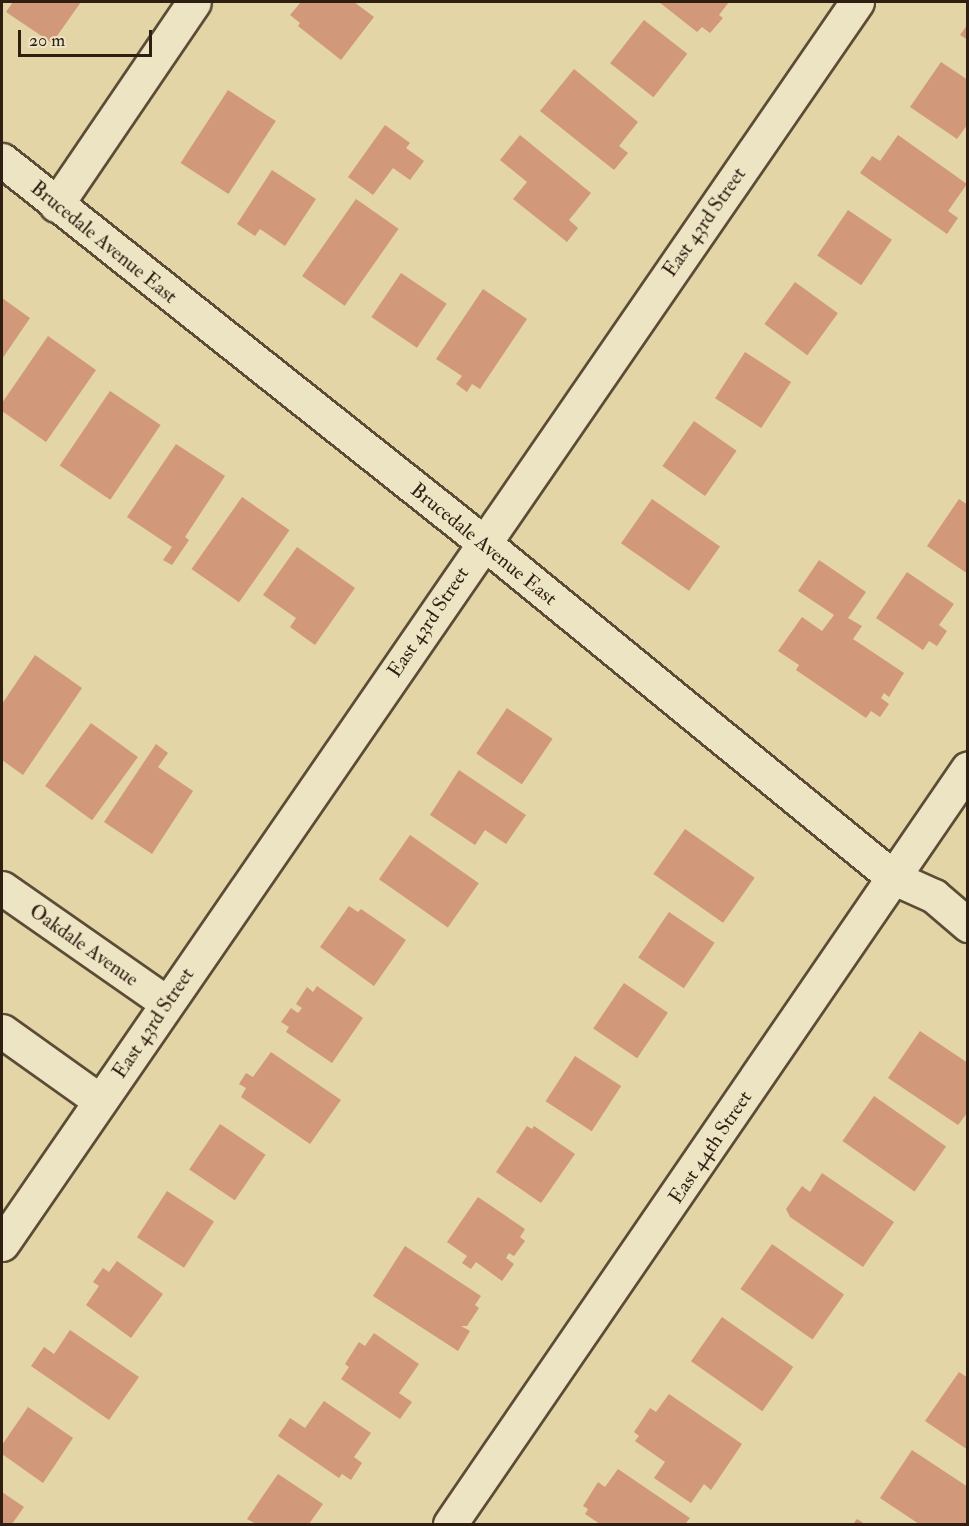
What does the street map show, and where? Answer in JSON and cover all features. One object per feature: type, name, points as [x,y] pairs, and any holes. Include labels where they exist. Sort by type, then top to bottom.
[{"type":"street","points":[[56,205],[194,2]]},
{"type":"street","name":"East 43rd Street","points":[[2,1244],[483,542],[857,2]]},
{"type":"street","name":"Brucedale Avenue East","points":[[2,160],[483,542],[894,878],[934,896],[968,925]]},
{"type":"street","name":"East 44th Street","points":[[450,1524],[968,768]]},
{"type":"street","name":"Oakdale Avenue","points":[[2,888],[167,1003]]},
{"type":"street","points":[[2,1031],[100,1101]]},
{"type":"building","points":[[13,2],[81,2],[52,43],[6,12]]},
{"type":"building","points":[[301,2],[354,2],[374,17],[341,60],[298,26],[300,23],[290,15]]},
{"type":"building","points":[[659,2],[729,2],[719,15],[723,18],[710,33],[702,27],[697,32]]},
{"type":"building","points":[[644,20],[687,54],[653,97],[610,63]]},
{"type":"building","points":[[968,24],[968,40],[960,35]]},
{"type":"building","points":[[941,62],[968,80],[968,124],[957,139],[910,107]]},
{"type":"building","points":[[574,69],[638,122],[619,146],[628,153],[614,170],[540,111]]},
{"type":"building","points":[[228,90],[276,121],[228,194],[181,163]]},
{"type":"building","points":[[385,125],[410,143],[406,148],[424,161],[410,180],[393,168],[373,195],[348,177]]},
{"type":"building","points":[[520,135],[591,193],[569,220],[578,228],[567,242],[513,199],[527,182],[500,160]]},
{"type":"building","points":[[898,135],[967,184],[948,211],[958,218],[947,234],[860,173],[872,156],[880,161]]},
{"type":"building","points":[[272,170],[316,199],[285,246],[260,229],[255,236],[237,224]]},
{"type":"building","points":[[356,199],[399,229],[345,306],[302,276]]},
{"type":"building","points":[[848,210],[892,240],[861,285],[817,256]]},
{"type":"building","points":[[401,273],[447,304],[417,348],[371,317]]},
{"type":"building","points":[[795,282],[838,313],[807,355],[764,324]]},
{"type":"building","points":[[483,289],[527,319],[480,389],[472,384],[467,392],[456,384],[462,376],[436,359]]},
{"type":"building","points":[[2,298],[30,318],[2,359]]},
{"type":"building","points":[[48,336],[96,370],[46,442],[2,411],[2,403]]},
{"type":"building","points":[[745,352],[791,382],[761,428],[715,398]]},
{"type":"building","points":[[110,391],[161,425],[110,500],[60,466]]},
{"type":"building","points":[[694,421],[737,451],[705,496],[662,466]]},
{"type":"building","points":[[176,444],[225,476],[185,537],[189,540],[172,565],[163,560],[172,547],[127,517]]},
{"type":"building","points":[[242,497],[290,530],[239,602],[192,569]]},
{"type":"building","points":[[652,499],[720,547],[689,591],[621,543]]},
{"type":"building","points":[[959,499],[968,505],[968,574],[927,546]]},
{"type":"building","points":[[297,547],[355,588],[315,645],[290,627],[296,618],[263,595]]},
{"type":"building","points":[[819,560],[866,592],[848,618],[862,626],[853,639],[904,673],[889,697],[884,693],[881,698],[889,704],[880,717],[871,711],[866,718],[796,670],[799,665],[778,651],[802,617],[822,631],[834,615],[798,591]]},
{"type":"building","points":[[907,572],[954,604],[939,625],[947,631],[937,646],[929,641],[923,650],[876,618]]},
{"type":"building","points":[[35,655],[82,688],[23,775],[2,760],[2,704]]},
{"type":"building","points":[[507,708],[553,739],[522,784],[476,754]]},
{"type":"building","points":[[91,723],[138,757],[92,820],[45,786]]},
{"type":"building","points":[[156,744],[168,753],[158,767],[193,791],[152,854],[104,822]]},
{"type":"building","points":[[459,770],[526,815],[506,844],[485,830],[475,845],[430,815]]},
{"type":"building","points":[[685,829],[755,878],[723,923],[653,874]]},
{"type":"building","points":[[410,835],[479,883],[448,927],[379,879]]},
{"type":"building","points":[[349,906],[358,912],[361,909],[406,940],[374,986],[320,947]]},
{"type":"building","points":[[669,912],[715,943],[684,988],[638,958]]},
{"type":"building","points":[[624,983],[668,1013],[637,1058],[593,1029]]},
{"type":"building","points":[[317,986],[363,1018],[332,1063],[286,1032],[289,1027],[281,1022],[291,1008],[298,1013],[302,1008],[296,1004],[307,987],[313,992]]},
{"type":"building","points":[[920,1031],[968,1063],[968,1112],[958,1125],[888,1078]]},
{"type":"building","points":[[271,1052],[341,1100],[310,1144],[241,1097],[246,1088],[239,1084],[246,1073],[253,1077]]},
{"type":"building","points":[[575,1056],[621,1086],[592,1131],[546,1101]]},
{"type":"building","points":[[874,1096],[946,1146],[915,1192],[842,1141]]},
{"type":"building","points":[[220,1124],[266,1155],[235,1200],[189,1170]]},
{"type":"building","points":[[527,1126],[532,1129],[534,1126],[575,1154],[541,1203],[496,1172]]},
{"type":"building","points":[[822,1173],[894,1222],[863,1267],[790,1217],[786,1209],[802,1186],[810,1192]]},
{"type":"building","points":[[167,1191],[214,1221],[184,1268],[137,1237]]},
{"type":"building","points":[[478,1197],[525,1229],[520,1237],[525,1241],[514,1256],[509,1253],[506,1258],[514,1264],[502,1281],[476,1262],[471,1269],[462,1263],[467,1256],[447,1242]]},
{"type":"building","points":[[772,1244],[844,1294],[813,1340],[740,1289]]},
{"type":"building","points":[[405,1246],[481,1296],[475,1305],[479,1308],[467,1326],[461,1326],[470,1331],[458,1351],[373,1296]]},
{"type":"building","points":[[117,1261],[163,1294],[131,1338],[86,1305],[99,1286],[93,1282],[103,1268],[109,1272]]},
{"type":"building","points":[[722,1317],[793,1367],[762,1411],[691,1361]]},
{"type":"building","points":[[70,1330],[139,1377],[109,1420],[31,1366],[44,1347],[54,1354]]},
{"type":"building","points":[[374,1333],[419,1364],[399,1393],[412,1402],[400,1419],[341,1379],[349,1367],[345,1364],[359,1342],[365,1346]]},
{"type":"building","points":[[959,1372],[968,1378],[968,1450],[925,1421]]},
{"type":"building","points":[[669,1394],[742,1444],[711,1490],[704,1484],[691,1503],[654,1478],[665,1462],[635,1441],[639,1436],[634,1432],[650,1408],[656,1412]]},
{"type":"building","points":[[324,1401],[371,1433],[354,1457],[362,1463],[351,1480],[342,1474],[339,1478],[278,1436],[290,1418],[305,1428]]},
{"type":"building","points":[[28,1407],[73,1438],[43,1483],[2,1454],[2,1445]]},
{"type":"building","points":[[912,1450],[968,1487],[968,1524],[919,1524],[880,1498]]},
{"type":"building","points":[[618,1469],[690,1518],[685,1524],[600,1524],[585,1514],[588,1509],[583,1506],[598,1482],[605,1487]]},
{"type":"building","points":[[278,1474],[323,1504],[309,1524],[256,1524],[247,1519]]},
{"type":"building","points":[[2,1492],[24,1507],[12,1524],[2,1524]]},
{"type":"building","points":[[857,1519],[865,1524],[853,1524]]}]
